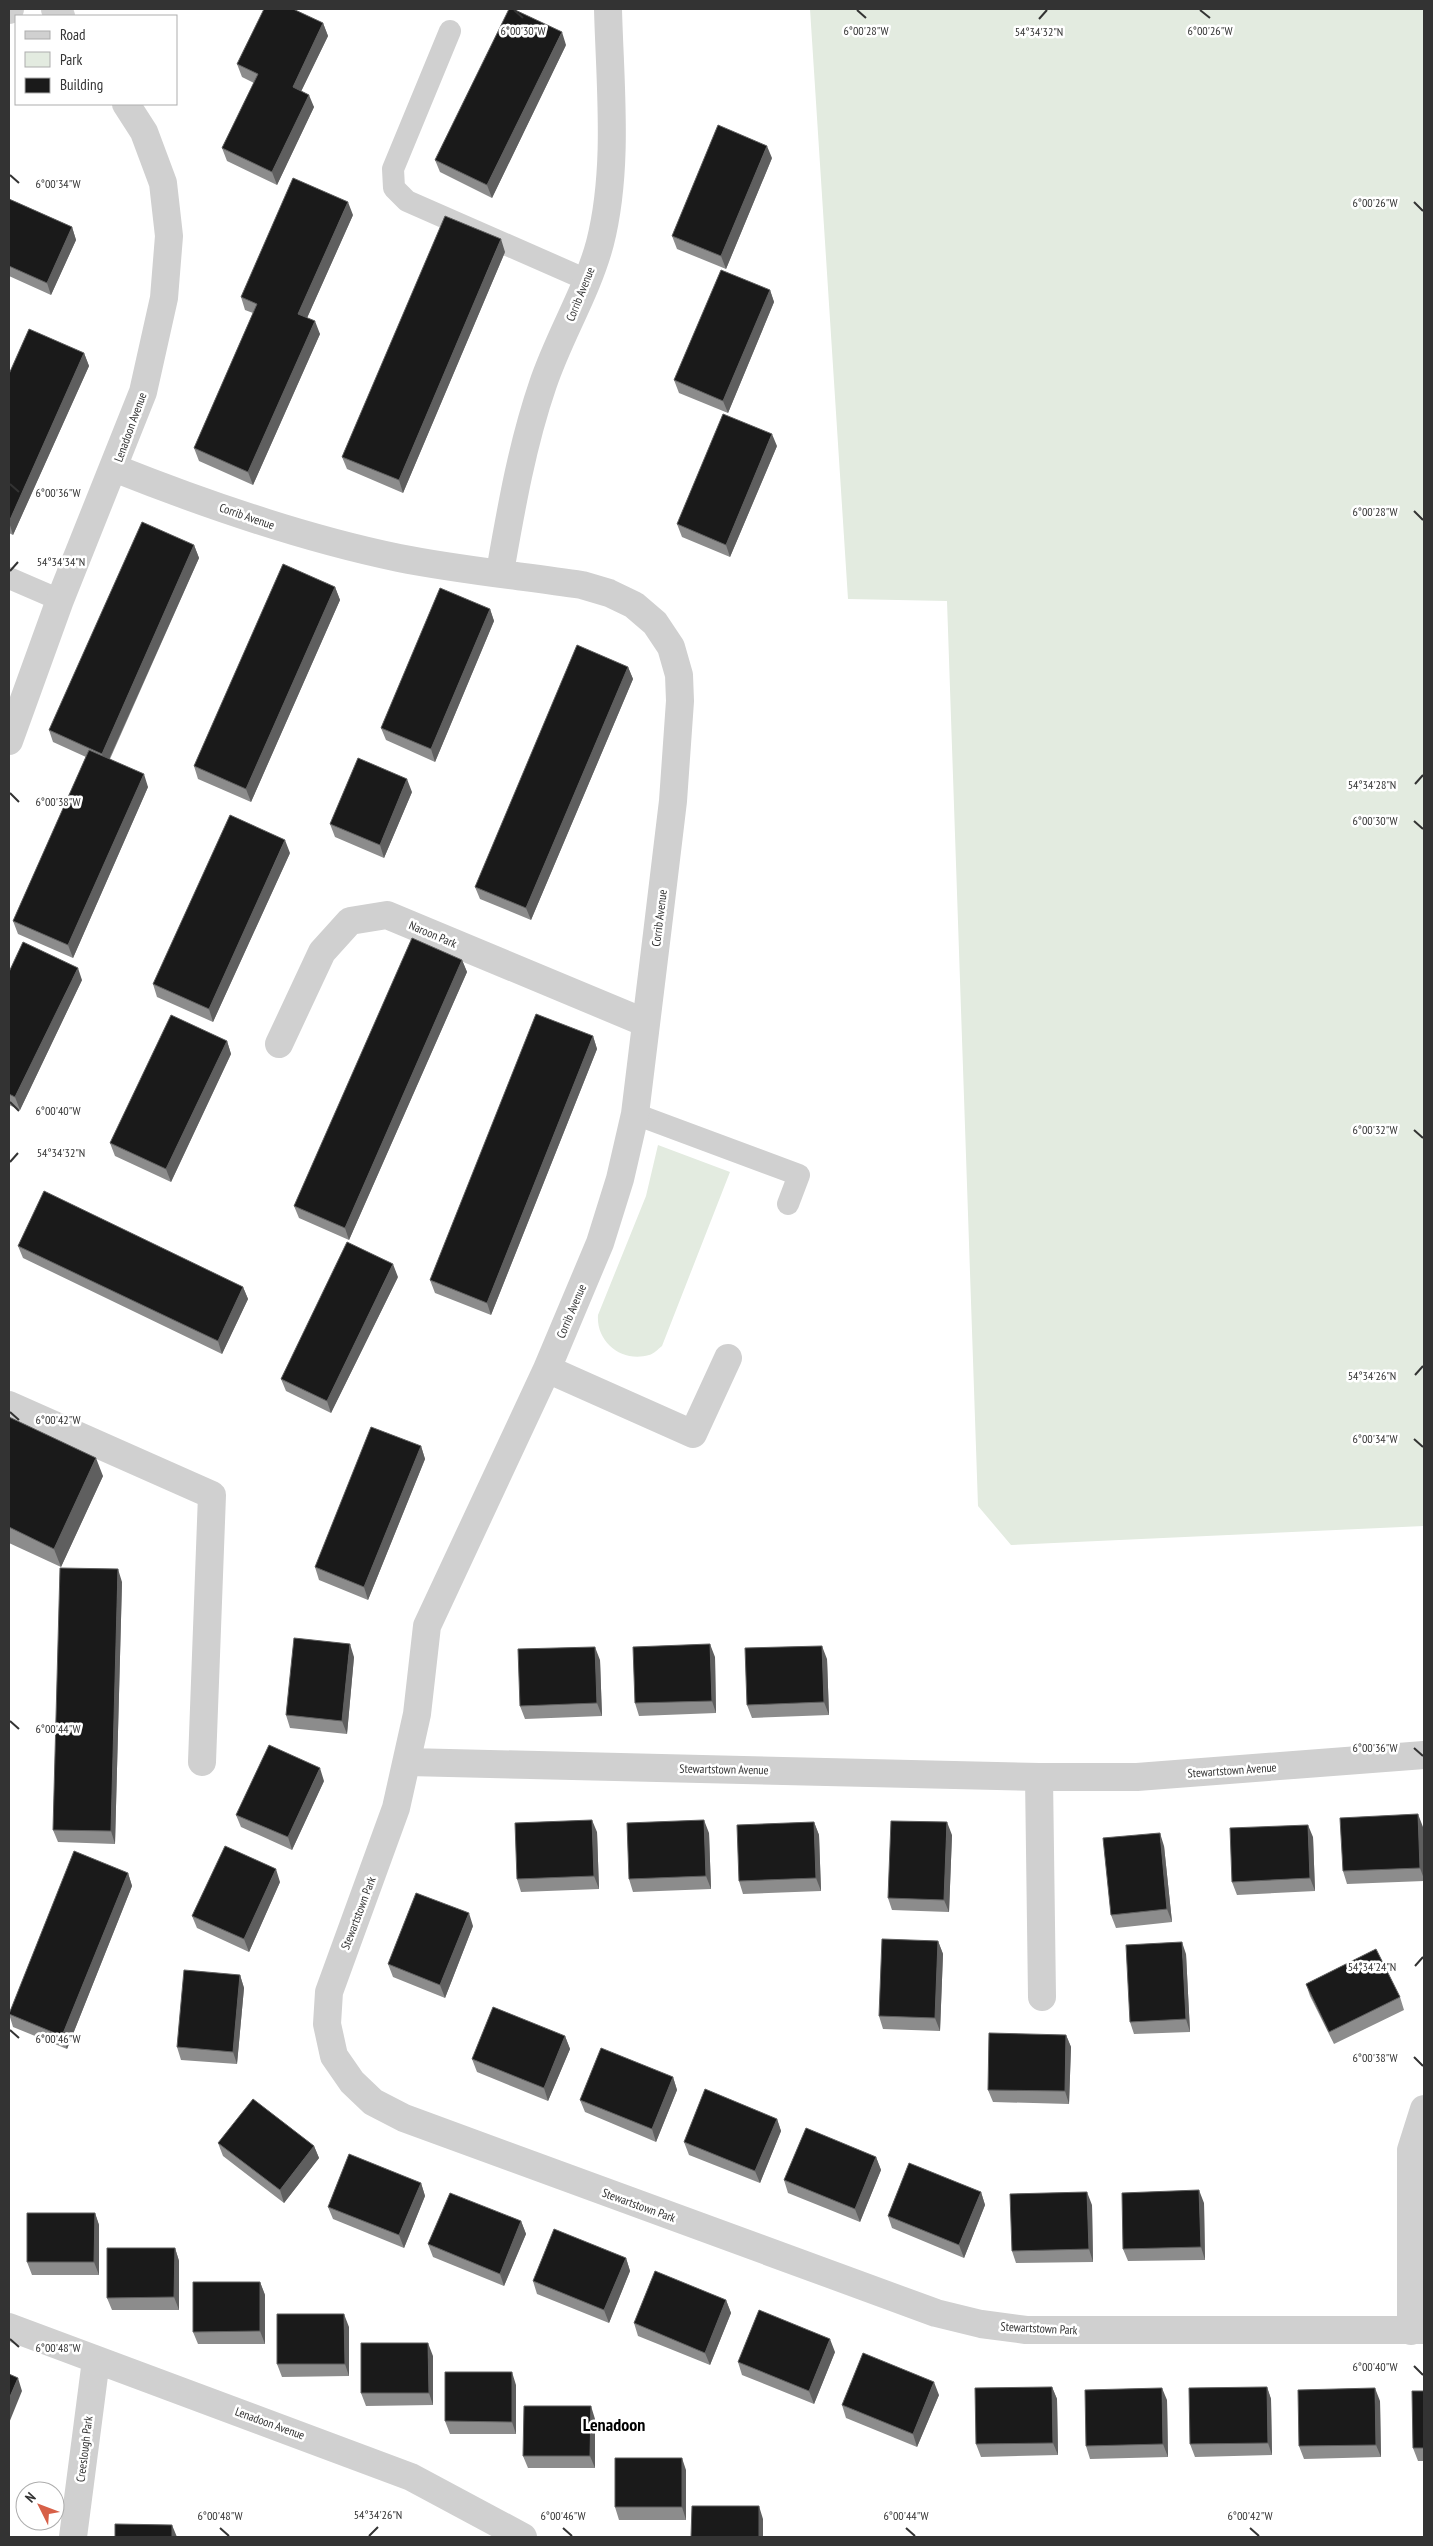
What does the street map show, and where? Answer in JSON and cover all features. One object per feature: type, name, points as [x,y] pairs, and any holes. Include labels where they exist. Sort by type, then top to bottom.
[{"type":"street","name":"Corrib Avenue","points":[[500,572],[522,457],[540,392],[587,280],[600,243],[606,205],[611,146],[608,9]]},
{"type":"street","name":"Lenadoon Avenue","points":[[9,741],[60,600],[143,392],[164,298],[169,236],[163,183],[144,132],[127,105]]},
{"type":"street","name":"Corrib Avenue","points":[[114,468],[264,522],[336,544],[401,558],[500,572],[582,586],[609,593],[634,605],[655,623],[671,647],[679,675],[680,701],[673,801],[634,1114],[620,1180],[600,1243],[547,1369],[427,1626]]},
{"type":"street","name":"Naroon Park","points":[[279,1044],[322,952],[350,921],[387,915],[646,1023]]},
{"type":"street","points":[[547,1369],[693,1434],[728,1358]]},
{"type":"street","points":[[9,1404],[212,1495],[202,1762]]},
{"type":"street","name":"Stewartstown Park","points":[[427,1626],[417,1714],[408,1762],[390,1826],[329,1992],[327,2024],[334,2056],[352,2082],[373,2102],[404,2118],[936,2313],[981,2324],[1026,2330],[1417,2330],[1411,2150],[1424,2109]]},
{"type":"street","name":"Stewartstown Avenue","points":[[408,1762],[1039,1777],[1137,1777],[1424,1755]]},
{"type":"street","points":[[1039,1777],[1042,1997]]},
{"type":"street","name":"Lenadoon Avenue","points":[[9,2327],[411,2477],[523,2537]]},
{"type":"street","name":"Creeslough Park","points":[[73,2537],[96,2360]]},
{"type":"lane","points":[[450,31],[393,169],[394,188],[407,201],[587,280]]},
{"type":"lane","points":[[9,578],[60,600]]},
{"type":"lane","points":[[634,1114],[799,1175],[788,1204]]},
{"type":"green space","points":[[810,9],[1424,9],[1424,1526],[1011,1545],[978,1506],[947,601],[848,599]]},
{"type":"green space","points":[[658,1145],[730,1172],[662,1346],[651,1354],[639,1357],[629,1356],[620,1353],[606,1342],[601,1334],[598,1315],[646,1196]]},
{"type":"building","points":[[264,9],[293,9],[323,23],[293,87],[309,95],[272,172],[222,148],[258,74],[237,64]]},
{"type":"building","points":[[509,9],[513,9],[562,32],[487,185],[435,160]]},
{"type":"building","points":[[718,125],[767,146],[721,256],[672,236]]},
{"type":"building","points":[[293,178],[348,202],[298,314],[315,321],[248,472],[194,448],[257,304],[241,297]]},
{"type":"building","points":[[9,199],[72,227],[47,283],[9,266]]},
{"type":"building","points":[[445,216],[501,239],[399,480],[342,457]]},
{"type":"building","points":[[721,270],[770,290],[723,401],[674,380]]},
{"type":"building","points":[[29,329],[84,353],[9,522],[9,374]]},
{"type":"building","points":[[723,414],[772,434],[726,545],[677,524]]},
{"type":"building","points":[[142,522],[194,545],[102,754],[49,730]]},
{"type":"building","points":[[283,564],[335,587],[246,789],[194,766]]},
{"type":"building","points":[[440,588],[490,609],[431,749],[381,728]]},
{"type":"building","points":[[577,645],[628,667],[526,908],[475,887]]},
{"type":"building","points":[[89,750],[144,774],[68,945],[13,921]]},
{"type":"building","points":[[358,758],[407,779],[380,845],[330,824]]},
{"type":"building","points":[[230,815],[285,840],[209,1009],[153,984]]},
{"type":"building","points":[[412,938],[462,960],[345,1228],[294,1206]]},
{"type":"building","points":[[23,942],[78,968],[15,1097],[9,1094],[9,972]]},
{"type":"building","points":[[536,1014],[593,1036],[487,1303],[430,1280]]},
{"type":"building","points":[[171,1015],[227,1041],[166,1169],[110,1143]]},
{"type":"building","points":[[44,1191],[243,1287],[218,1341],[18,1246]]},
{"type":"building","points":[[347,1242],[393,1264],[327,1401],[281,1379]]},
{"type":"building","points":[[9,1417],[96,1458],[54,1549],[9,1527]]},
{"type":"building","points":[[371,1427],[421,1446],[364,1587],[315,1567]]},
{"type":"building","points":[[60,1568],[118,1569],[111,1831],[53,1830]]},
{"type":"building","points":[[294,1638],[350,1644],[342,1721],[286,1715]]},
{"type":"building","points":[[710,1644],[712,1701],[635,1703],[633,1647]]},
{"type":"building","points":[[822,1646],[824,1702],[747,1705],[745,1648]]},
{"type":"building","points":[[595,1647],[597,1703],[520,1706],[518,1649]]},
{"type":"building","points":[[269,1745],[320,1768],[288,1837],[236,1815]]},
{"type":"building","points":[[1418,1814],[1420,1868],[1343,1871],[1340,1818]]},
{"type":"building","points":[[592,1820],[594,1876],[517,1879],[515,1823]]},
{"type":"building","points":[[704,1820],[706,1876],[629,1879],[627,1823]]},
{"type":"building","points":[[891,1821],[947,1822],[944,1900],[888,1898]]},
{"type":"building","points":[[814,1822],[816,1878],[739,1881],[737,1825]]},
{"type":"building","points":[[1308,1825],[1310,1878],[1232,1882],[1230,1828]]},
{"type":"building","points":[[1160,1833],[1167,1909],[1111,1915],[1103,1838]]},
{"type":"building","points":[[225,1846],[276,1869],[244,1939],[192,1916]]},
{"type":"building","points":[[74,1851],[128,1873],[62,2036],[9,2014]]},
{"type":"building","points":[[416,1893],[469,1913],[440,1985],[388,1964]]},
{"type":"building","points":[[882,1939],[938,1941],[935,2018],[879,2016]]},
{"type":"building","points":[[1182,1942],[1186,2019],[1130,2022],[1126,1945]]},
{"type":"building","points":[[1376,1949],[1400,1997],[1329,2032],[1306,1984]]},
{"type":"building","points":[[184,1970],[240,1975],[233,2052],[177,2047]]},
{"type":"building","points":[[493,2007],[565,2036],[544,2088],[472,2059]]},
{"type":"building","points":[[989,2033],[1066,2035],[1065,2091],[988,2090]]},
{"type":"building","points":[[601,2048],[673,2077],[652,2129],[580,2100]]},
{"type":"building","points":[[705,2089],[777,2119],[755,2171],[684,2142]]},
{"type":"building","points":[[253,2099],[314,2146],[280,2190],[218,2143]]},
{"type":"building","points":[[806,2128],[876,2157],[855,2209],[784,2180]]},
{"type":"building","points":[[349,2154],[421,2183],[399,2235],[328,2207]]},
{"type":"building","points":[[909,2163],[981,2192],[959,2245],[888,2216]]},
{"type":"building","points":[[1199,2190],[1201,2247],[1123,2249],[1122,2193]]},
{"type":"building","points":[[1087,2192],[1089,2249],[1012,2251],[1010,2194]]},
{"type":"building","points":[[450,2193],[521,2221],[500,2274],[428,2244]]},
{"type":"building","points":[[27,2213],[95,2213],[94,2262],[27,2262]]},
{"type":"building","points":[[554,2229],[626,2258],[604,2310],[533,2281]]},
{"type":"building","points":[[107,2248],[175,2248],[174,2297],[107,2298]]},
{"type":"building","points":[[655,2271],[726,2300],[705,2353],[634,2323]]},
{"type":"building","points":[[193,2282],[260,2282],[260,2331],[193,2332]]},
{"type":"building","points":[[759,2310],[830,2339],[809,2391],[738,2362]]},
{"type":"building","points":[[277,2314],[344,2314],[345,2364],[277,2364]]},
{"type":"building","points":[[361,2343],[428,2343],[429,2393],[361,2393]]},
{"type":"building","points":[[863,2353],[934,2382],[913,2434],[842,2405]]},
{"type":"building","points":[[445,2372],[512,2372],[512,2422],[445,2421]]},
{"type":"building","points":[[9,2374],[18,2378],[9,2399]]},
{"type":"building","points":[[1052,2387],[1053,2443],[976,2444],[975,2388]]},
{"type":"building","points":[[1267,2387],[1268,2443],[1190,2444],[1189,2388]]},
{"type":"building","points":[[1162,2388],[1163,2444],[1086,2446],[1085,2390]]},
{"type":"building","points":[[1375,2388],[1376,2445],[1299,2446],[1298,2390]]},
{"type":"building","points":[[1412,2391],[1424,2391],[1424,2448],[1413,2448]]},
{"type":"building","points":[[524,2406],[591,2406],[590,2456],[523,2456]]},
{"type":"building","points":[[615,2458],[682,2458],[682,2507],[615,2507]]},
{"type":"building","points":[[692,2506],[759,2506],[759,2537],[691,2537]]},
{"type":"building","points":[[115,2524],[172,2525],[172,2537],[115,2537]]},
{"type":"district","name":"Lenadoon","points":[[614,2424]]}]
